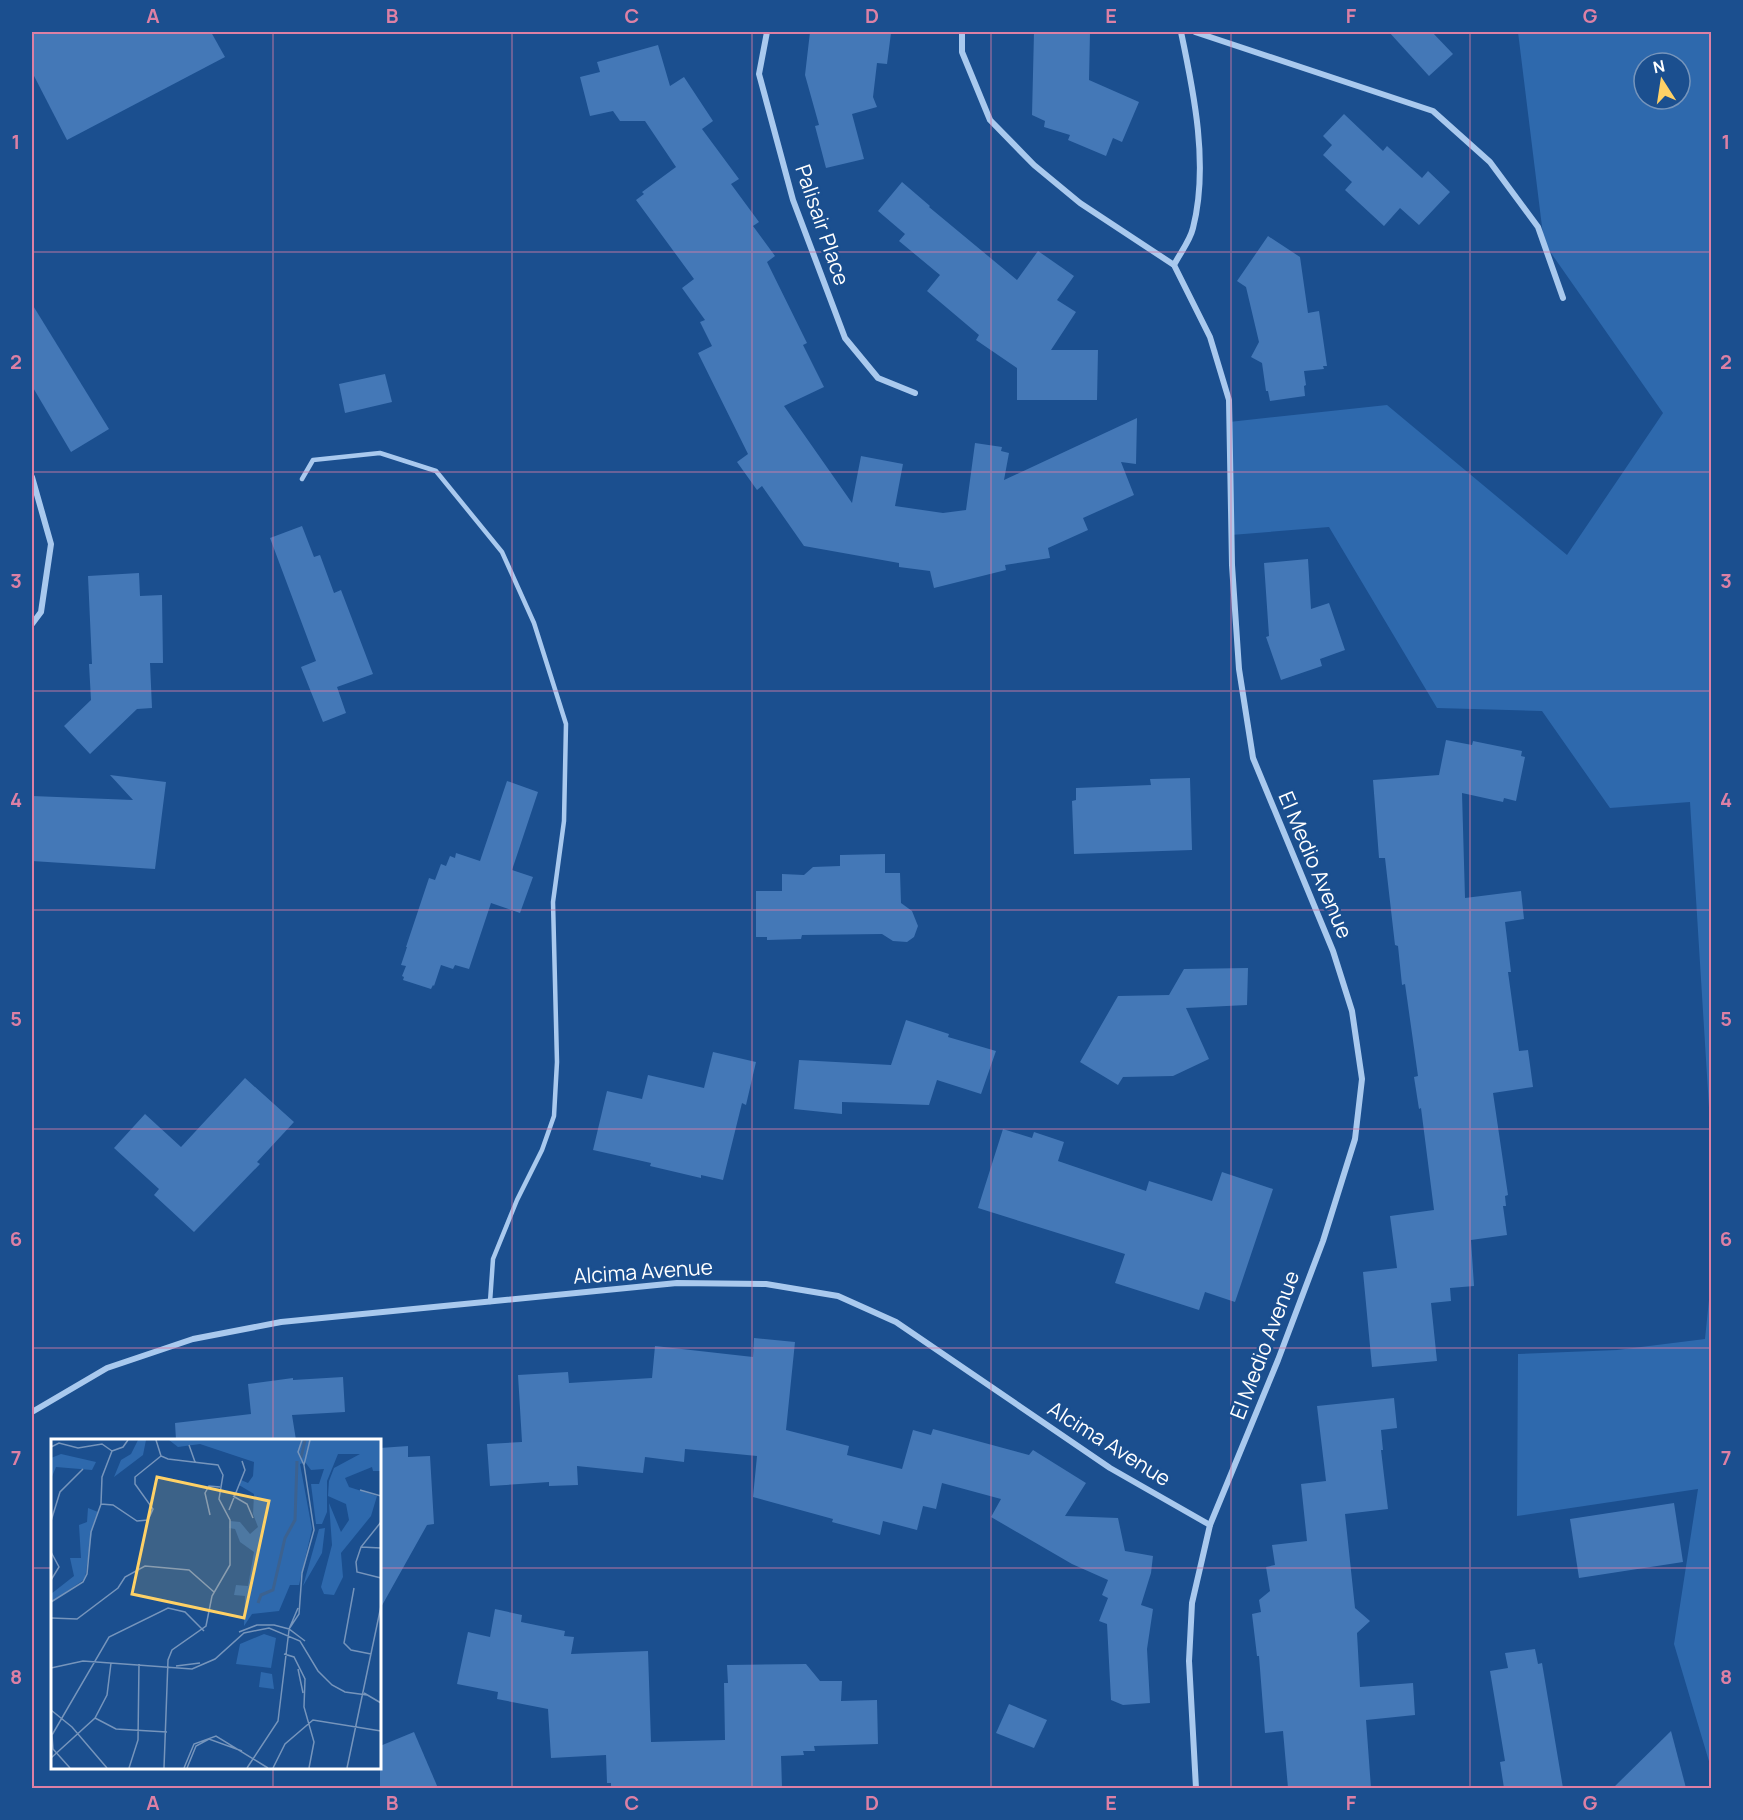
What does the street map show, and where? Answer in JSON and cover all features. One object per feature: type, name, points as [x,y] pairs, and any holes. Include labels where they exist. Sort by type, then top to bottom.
[{"type":"street","name":"Palisair Place","points":[[767,32],[759,74],[794,200],[845,338],[878,378],[915,393]]},
{"type":"street","points":[[962,32],[963,52],[990,120],[1034,165],[1080,203],[1174,265],[1193,231],[1199,194],[1201,154],[1189,67],[1181,32]]},
{"type":"street","points":[[1195,32],[1433,111],[1490,162],[1538,227],[1563,298]]},
{"type":"street","name":"El Medio Avenue","points":[[1174,265],[1210,337],[1229,400],[1232,557],[1239,669],[1252,758],[1333,951],[1352,1011],[1362,1079],[1355,1139],[1323,1241],[1278,1360],[1210,1525],[1192,1603],[1189,1661],[1196,1788]]},
{"type":"street","points":[[32,477],[51,544],[41,612],[32,624]]},
{"type":"street","name":"Alcima Avenue","points":[[32,1412],[106,1368],[193,1339],[281,1322],[677,1283],[766,1284],[837,1296],[896,1322],[1110,1468],[1210,1525]]},
{"type":"lane","points":[[302,479],[313,460],[380,453],[436,471],[502,552],[534,623],[566,724],[564,821],[553,902],[557,1062],[554,1116],[542,1150],[517,1200],[493,1258],[490,1302]]},
{"type":"shaded area","points":[[1518,32],[1711,32],[1711,1140],[1690,802],[1610,808],[1542,711],[1437,708],[1329,527],[1231,535],[1229,422],[1387,405],[1567,555],[1663,413],[1544,243]]},
{"type":"shaded area","points":[[1711,1280],[1712,1768],[1674,1644],[1698,1489],[1517,1516],[1518,1354],[1617,1350],[1705,1339]]},
{"type":"building","points":[[32,32],[211,32],[225,57],[67,140],[32,72]]},
{"type":"building","points":[[810,32],[891,33],[887,64],[877,63],[873,97],[877,107],[852,114],[864,159],[826,168],[815,126],[819,125],[805,75]]},
{"type":"building","points":[[1034,32],[1090,32],[1089,80],[1139,102],[1122,142],[1113,138],[1106,156],[1068,140],[1070,135],[1044,127],[1045,121],[1032,115]]},
{"type":"building","points":[[1389,32],[1432,32],[1453,54],[1429,76]]},
{"type":"building","points":[[658,45],[670,86],[684,77],[713,121],[702,129],[739,179],[731,184],[759,222],[753,226],[775,256],[767,262],[807,343],[803,345],[824,387],[784,406],[852,503],[861,456],[903,464],[895,506],[943,513],[966,510],[975,443],[1002,447],[1001,451],[1009,453],[1004,480],[1137,418],[1136,464],[1121,462],[1134,495],[1083,518],[1088,530],[1048,548],[1050,558],[1005,565],[1006,570],[934,588],[930,571],[899,567],[899,563],[804,546],[762,486],[757,490],[737,462],[748,454],[698,353],[712,346],[700,322],[705,320],[682,288],[694,279],[636,200],[644,194],[642,192],[676,167],[645,121],[620,121],[613,111],[590,116],[580,77],[600,72],[597,62]]},
{"type":"building","points":[[1344,114],[1383,151],[1387,146],[1422,178],[1428,171],[1450,192],[1419,225],[1400,208],[1384,226],[1345,190],[1352,182],[1323,155],[1332,145],[1323,136]]},
{"type":"building","points":[[902,182],[1017,280],[1038,251],[1074,276],[1057,300],[1076,312],[1051,350],[1098,350],[1097,400],[1017,400],[1017,368],[976,340],[979,335],[927,291],[940,275],[899,241],[905,234],[878,211]]},
{"type":"building","points":[[1268,236],[1300,257],[1308,313],[1319,311],[1327,366],[1323,366],[1324,369],[1304,371],[1305,396],[1270,401],[1268,391],[1266,391],[1262,363],[1251,357],[1259,342],[1246,287],[1237,281]]},
{"type":"building","points":[[32,304],[109,429],[71,452],[32,386]]},
{"type":"building","points":[[385,374],[392,402],[345,413],[339,384]]},
{"type":"building","points":[[302,526],[314,557],[320,555],[334,593],[341,590],[373,674],[337,687],[346,713],[323,722],[301,667],[316,661],[270,538]]},
{"type":"building","points":[[1308,559],[1311,609],[1329,603],[1345,650],[1320,659],[1322,666],[1281,680],[1266,637],[1269,636],[1264,563]]},
{"type":"building","points":[[139,573],[140,596],[162,595],[163,663],[150,663],[152,708],[137,709],[90,754],[64,726],[91,700],[89,664],[92,664],[88,576]]},
{"type":"building","points":[[1446,740],[1472,745],[1473,741],[1522,751],[1521,756],[1525,757],[1516,801],[1504,798],[1503,802],[1462,793],[1465,898],[1521,891],[1524,919],[1505,922],[1511,972],[1508,972],[1519,1051],[1528,1050],[1533,1087],[1493,1093],[1508,1195],[1505,1196],[1506,1206],[1503,1206],[1507,1235],[1471,1240],[1474,1286],[1450,1288],[1451,1301],[1431,1303],[1437,1361],[1372,1367],[1363,1272],[1397,1268],[1390,1216],[1434,1210],[1421,1108],[1419,1109],[1414,1077],[1418,1076],[1405,984],[1402,985],[1398,946],[1395,945],[1385,858],[1379,858],[1373,780],[1439,775]]},
{"type":"building","points":[[110,775],[166,782],[155,869],[32,861],[32,796],[133,800]]},
{"type":"building","points":[[1190,778],[1192,850],[1074,854],[1072,801],[1076,800],[1076,788],[1151,785],[1150,779]]},
{"type":"building","points":[[507,781],[538,792],[512,870],[533,877],[520,913],[491,903],[469,969],[455,965],[453,969],[441,965],[431,989],[403,980],[402,976],[406,966],[401,965],[429,878],[435,880],[441,864],[446,866],[450,856],[455,858],[456,853],[480,861]]},
{"type":"building","points":[[885,854],[885,873],[900,873],[901,903],[912,911],[918,926],[914,937],[907,942],[893,941],[882,934],[802,935],[801,939],[767,940],[767,937],[756,937],[756,891],[782,891],[782,874],[804,875],[813,867],[840,866],[840,855]]},
{"type":"building","points":[[1248,968],[1247,1005],[1186,1008],[1209,1059],[1173,1076],[1123,1077],[1118,1085],[1080,1062],[1118,996],[1169,995],[1184,969]]},
{"type":"building","points":[[906,1020],[949,1034],[948,1037],[996,1051],[981,1094],[937,1080],[929,1105],[842,1102],[842,1114],[794,1109],[799,1060],[891,1065]]},
{"type":"building","points":[[713,1052],[756,1062],[746,1105],[742,1103],[723,1180],[701,1175],[701,1178],[650,1166],[651,1163],[593,1150],[607,1091],[642,1099],[648,1075],[704,1088]]},
{"type":"building","points":[[245,1078],[294,1122],[257,1162],[260,1164],[194,1232],[154,1195],[159,1189],[114,1148],[145,1114],[181,1147]]},
{"type":"building","points":[[1003,1129],[1032,1138],[1034,1132],[1064,1142],[1058,1161],[1146,1191],[1149,1181],[1212,1201],[1222,1172],[1273,1189],[1235,1302],[1205,1292],[1199,1310],[1115,1283],[1125,1254],[978,1208]]},
{"type":"building","points":[[754,1338],[795,1342],[786,1430],[849,1446],[847,1455],[902,1469],[913,1430],[931,1435],[933,1429],[1029,1455],[1033,1450],[1086,1483],[1065,1516],[1118,1518],[1125,1551],[1153,1556],[1151,1573],[1141,1605],[1153,1609],[1147,1649],[1150,1703],[1123,1705],[1111,1700],[1107,1624],[1099,1621],[1108,1598],[1102,1595],[1108,1580],[1072,1564],[991,1517],[1001,1499],[942,1483],[936,1509],[923,1506],[917,1530],[883,1521],[880,1535],[832,1522],[833,1519],[753,1497],[757,1456],[685,1449],[684,1462],[645,1457],[643,1473],[577,1466],[578,1485],[549,1486],[549,1482],[490,1486],[487,1444],[522,1442],[518,1375],[568,1372],[569,1383],[652,1378],[655,1346],[753,1357]]},
{"type":"building","points":[[343,1377],[345,1412],[292,1415],[296,1439],[176,1439],[175,1423],[251,1414],[248,1384],[293,1378],[293,1380]]},
{"type":"building","points":[[1394,1398],[1397,1428],[1381,1430],[1388,1509],[1345,1514],[1355,1608],[1370,1621],[1357,1633],[1360,1687],[1413,1683],[1415,1715],[1366,1720],[1371,1788],[1288,1788],[1283,1731],[1265,1733],[1259,1656],[1257,1656],[1252,1614],[1261,1612],[1259,1600],[1270,1591],[1266,1567],[1275,1565],[1272,1545],[1307,1541],[1301,1484],[1326,1481],[1317,1406]]},
{"type":"building","points":[[408,1446],[408,1457],[430,1456],[434,1524],[427,1525],[381,1607],[381,1448]]},
{"type":"building","points":[[1674,1503],[1683,1562],[1579,1578],[1570,1519]]},
{"type":"building","points":[[495,1609],[522,1615],[521,1622],[565,1631],[564,1636],[574,1637],[571,1654],[648,1651],[651,1742],[725,1740],[724,1683],[728,1683],[727,1665],[806,1664],[820,1681],[842,1681],[841,1701],[877,1700],[878,1744],[814,1746],[815,1751],[803,1751],[804,1755],[781,1756],[782,1788],[611,1788],[611,1783],[607,1783],[606,1755],[551,1758],[548,1709],[497,1699],[498,1692],[457,1684],[468,1632],[490,1637]]},
{"type":"building","points":[[1535,1649],[1538,1664],[1542,1663],[1563,1788],[1504,1788],[1500,1762],[1505,1761],[1490,1671],[1508,1668],[1505,1653]]},
{"type":"building","points":[[1009,1704],[1047,1720],[1034,1748],[996,1733]]},
{"type":"building","points":[[1671,1731],[1686,1788],[1613,1788]]},
{"type":"building","points":[[414,1732],[438,1788],[380,1788],[381,1746]]}]
